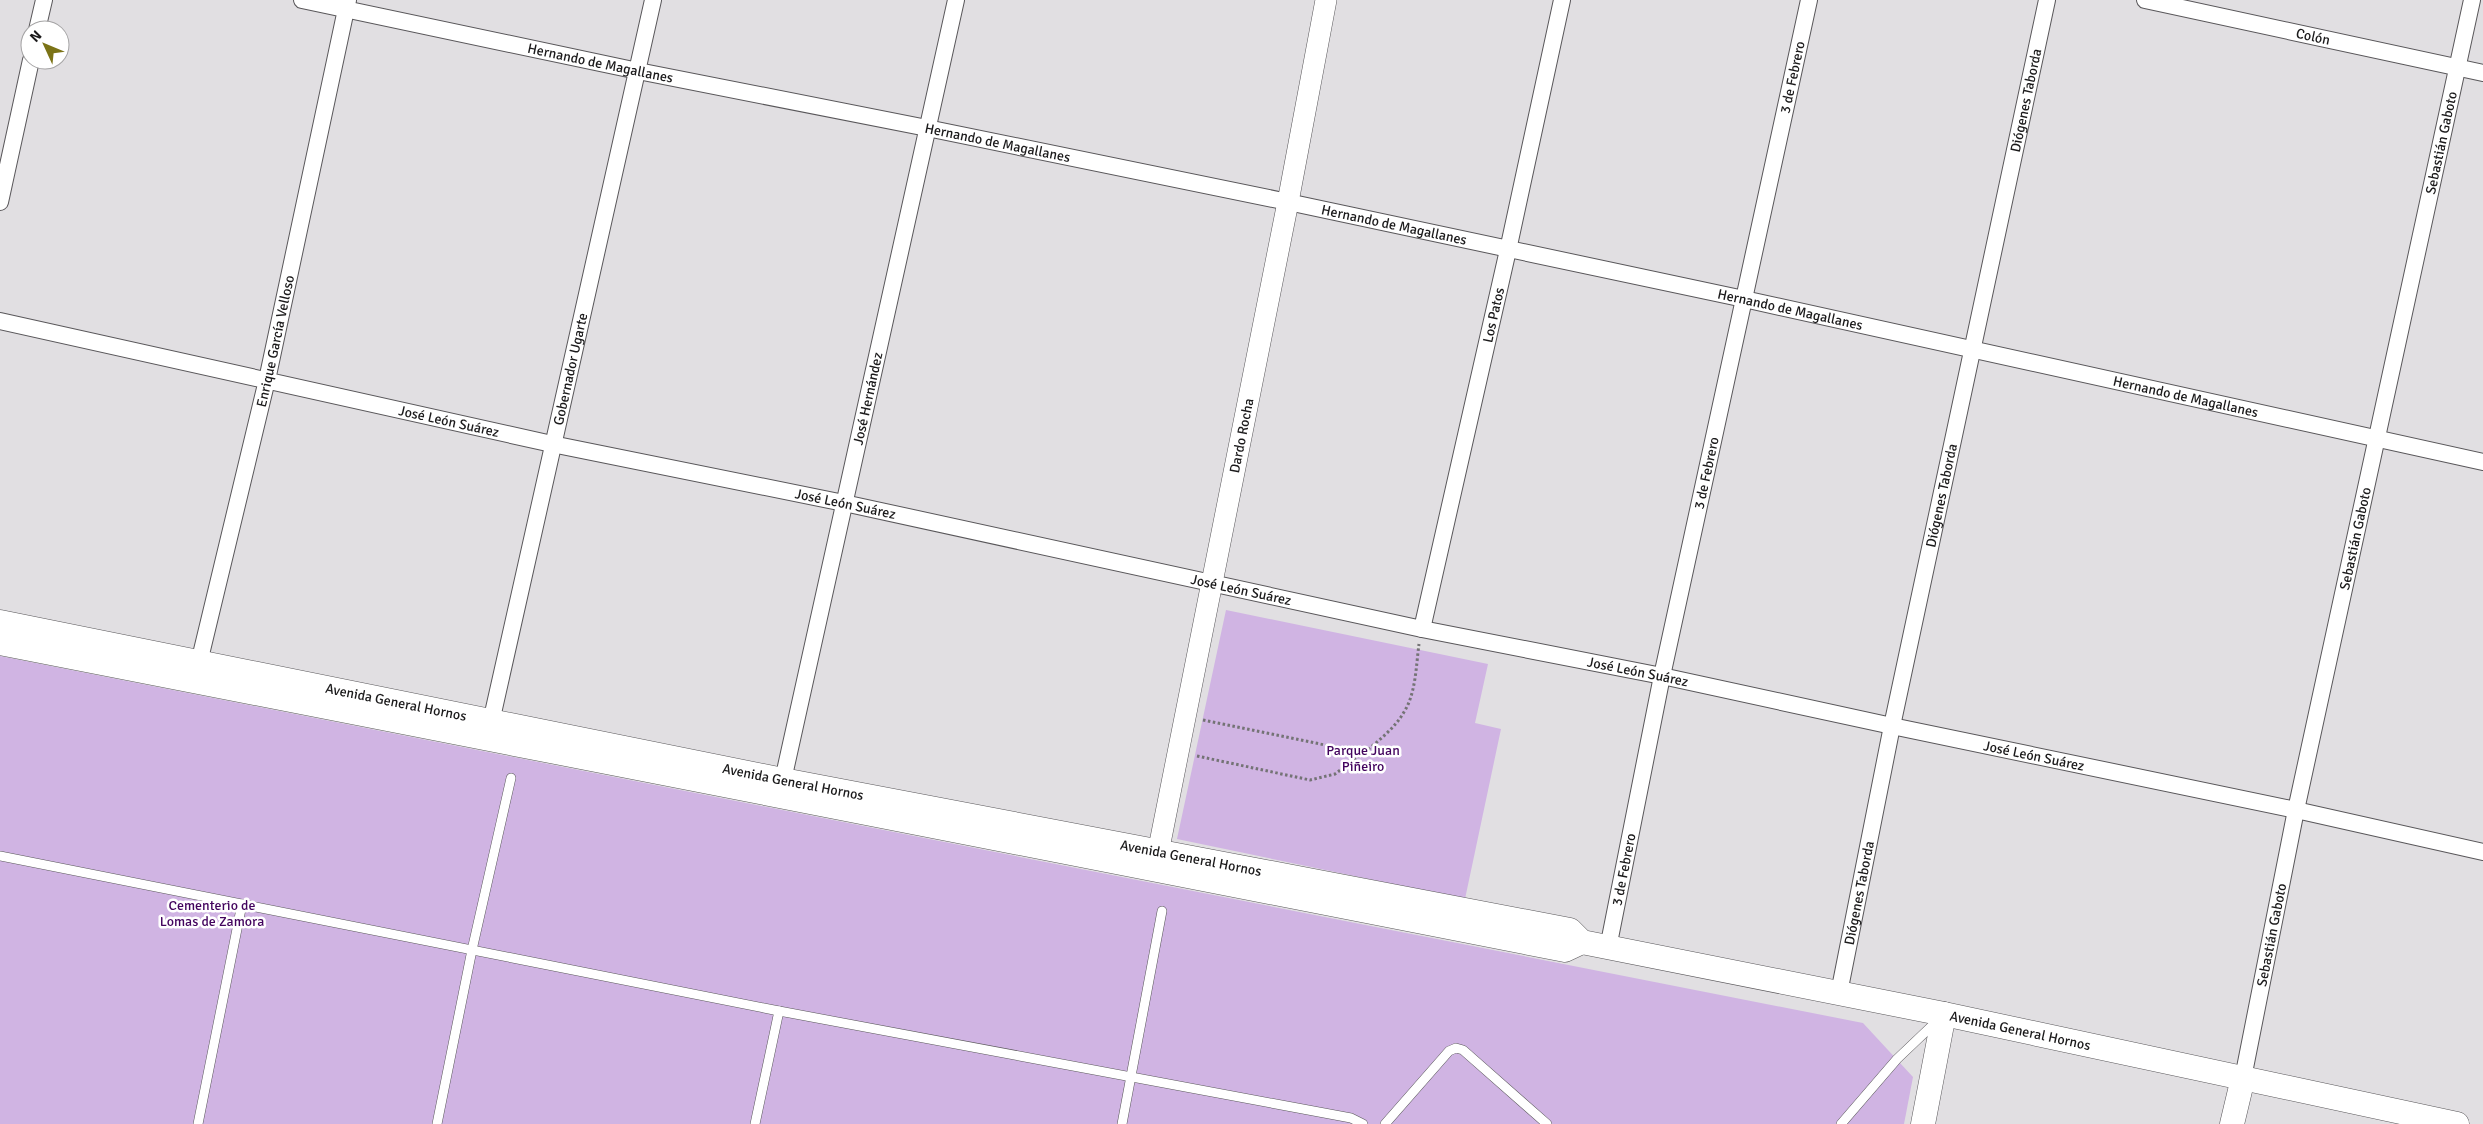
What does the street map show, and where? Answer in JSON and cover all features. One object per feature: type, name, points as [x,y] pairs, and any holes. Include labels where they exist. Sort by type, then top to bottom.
[{"type":"main road","name":"Avenida General Hornos","points":[[0,622],[196,672]]},
{"type":"main road","name":"Avenida General Hornos","points":[[0,642],[196,672],[1156,860],[1570,930],[1582,942],[1608,948],[1944,1014],[2457,1124]]},
{"type":"main road","points":[[1923,1124],[1944,1014]]},
{"type":"main road","points":[[2232,1124],[2243,1078]]},
{"type":"street","points":[[39,20],[44,0]]},
{"type":"street","name":"Hernando de Magallanes","points":[[302,0],[347,5],[638,71],[1288,202],[1744,299],[2483,462]]},
{"type":"street","name":"Gobernador Ugarte","points":[[489,730],[653,0]]},
{"type":"street","name":"José Hernández","points":[[782,788],[956,0]]},
{"type":"street","name":"Dardo Rocha","points":[[1156,860],[1288,202],[1326,0]]},
{"type":"street","name":"Los Patos","points":[[1422,629],[1508,250],[1562,0]]},
{"type":"street","name":"3 de Febrero","points":[[1608,948],[1662,676],[1809,0]]},
{"type":"street","name":"Diógenes Taborda","points":[[1838,993],[1892,726],[2047,0]]},
{"type":"street","name":"Colón","points":[[2145,0],[2483,73]]},
{"type":"street","name":"Sebastián Gaboto","points":[[2243,1078],[2296,810],[2472,0]]},
{"type":"street","name":"Enrique García Velloso","points":[[196,672],[267,380],[347,5]]},
{"type":"street","points":[[0,202],[29,70]]},
{"type":"street","name":"José León Suárez","points":[[0,321],[552,444],[844,503],[1422,629],[1662,676],[2296,810],[2483,852]]},
{"type":"lane","points":[[437,1124],[472,950],[511,778]]},
{"type":"lane","points":[[0,856],[779,1011],[1131,1079],[1351,1118],[1363,1124]]},
{"type":"lane","points":[[198,1124],[242,904]]},
{"type":"lane","points":[[1122,1124],[1162,910]]},
{"type":"lane","points":[[755,1124],[779,1011]]},
{"type":"lane","points":[[1840,1124],[1897,1059],[1944,1014]]},
{"type":"lane","points":[[1385,1124],[1449,1051],[1456,1048],[1463,1050],[1547,1124]]},
{"type":"path","points":[[1177,751],[1310,780],[1335,774],[1364,753],[1385,734],[1404,712],[1410,697],[1422,629]]},
{"type":"path","points":[[1184,716],[1364,753]]},
{"type":"green space","name":"Parque Juan Piñeiro","points":[[1226,610],[1488,664],[1475,723],[1501,729],[1465,899],[1177,839]]},
{"type":"green space","name":"Cementerio de Lomas de Zamora","points":[[0,656],[1863,1023],[1913,1077],[1904,1124],[0,1124]]}]
